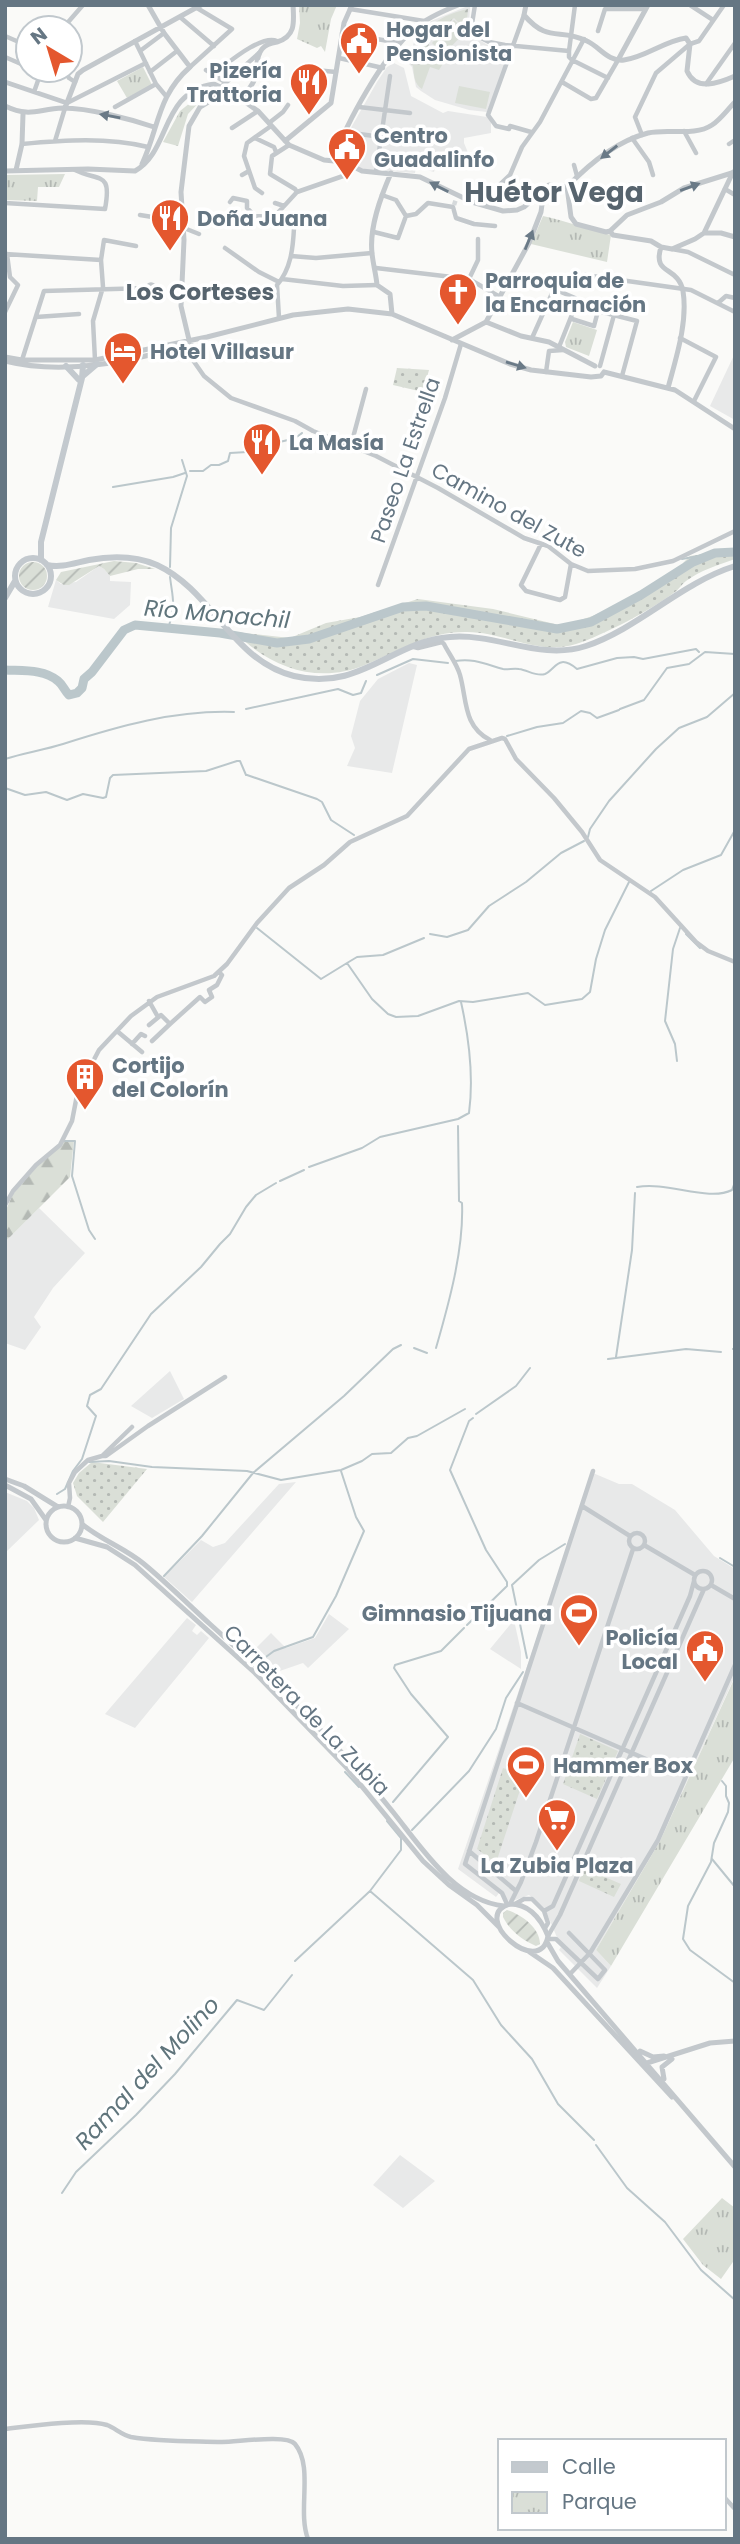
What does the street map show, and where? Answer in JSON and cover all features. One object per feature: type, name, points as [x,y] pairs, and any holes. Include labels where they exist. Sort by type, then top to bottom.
[{"type":"main road","points":[[80,381],[96,362]]},
{"type":"main road","points":[[37,559],[83,365]]},
{"type":"main road","points":[[66,366],[80,381]]},
{"type":"main road","points":[[51,576],[68,566],[88,561],[120,558],[154,564],[175,575],[197,592],[227,630],[253,656],[295,676],[328,679],[366,670],[413,646],[442,638],[462,636],[548,652],[569,651],[589,645],[621,629],[715,574],[735,566]]},
{"type":"main road","points":[[5,599],[15,581],[17,568],[26,559],[37,559],[47,565],[68,566]]},
{"type":"main road","points":[[5,599],[23,592],[33,594],[43,591],[50,583],[51,576],[47,565]]},
{"type":"main road","points":[[15,581],[23,592]]},
{"type":"street","points":[[148,5],[162,30],[190,67]]},
{"type":"street","points":[[187,342],[181,306],[181,192],[189,126],[200,107],[210,101],[259,52],[268,44],[285,38],[295,26],[293,5]]},
{"type":"street","points":[[333,161],[359,107],[400,43],[424,21],[456,5]]},
{"type":"street","points":[[475,5],[472,24],[481,38],[514,46],[569,51]]},
{"type":"street","points":[[526,5],[488,115],[496,126],[509,129],[510,126],[531,132]]},
{"type":"street","points":[[575,5],[569,57],[608,78]]},
{"type":"street","points":[[690,5],[713,20]]},
{"type":"street","points":[[642,135],[635,117],[656,73],[690,44],[698,41],[724,5]]},
{"type":"street","points":[[140,51],[162,30],[199,6],[232,29],[190,67],[166,96],[141,167]]},
{"type":"street","points":[[296,192],[270,174],[272,156],[331,103],[342,33],[351,7],[424,21]]},
{"type":"street","points":[[598,31],[605,9],[647,7]]},
{"type":"street","points":[[562,82],[591,99],[596,98],[647,7]]},
{"type":"street","points":[[524,15],[542,31],[584,39],[604,55],[618,60],[634,58],[683,38],[690,44]]},
{"type":"street","points":[[180,17],[214,46]]},
{"type":"street","points":[[84,69],[134,40],[162,30]]},
{"type":"street","points":[[342,33],[400,43]]},
{"type":"street","points":[[213,74],[261,41],[271,38],[277,41]]},
{"type":"street","points":[[485,207],[488,196],[510,175],[519,154],[540,122],[584,39]]},
{"type":"street","points":[[134,40],[156,85],[166,96]]},
{"type":"street","points":[[706,84],[733,50],[735,43]]},
{"type":"street","points":[[690,44],[687,71],[693,80],[706,84],[718,83],[735,76]]},
{"type":"street","points":[[150,72],[177,51]]},
{"type":"street","points":[[238,96],[243,95],[257,79],[259,52]]},
{"type":"street","points":[[339,58],[383,68]]},
{"type":"street","points":[[5,106],[23,114],[66,106],[146,63]]},
{"type":"street","points":[[315,70],[337,72]]},
{"type":"street","points":[[206,71],[213,74],[219,90]]},
{"type":"street","points":[[376,172],[390,76]]},
{"type":"street","points":[[5,82],[66,106],[154,127]]},
{"type":"street","points":[[34,92],[37,84]]},
{"type":"street","points":[[55,141],[74,84]]},
{"type":"street","points":[[5,171],[133,171],[154,155],[159,137],[171,114],[184,98],[214,84],[219,90],[238,96],[258,111],[287,143],[302,152],[349,163],[354,168],[420,177],[457,197],[485,207],[503,211],[517,210],[539,196],[549,185],[567,187]]},
{"type":"street","points":[[115,107],[156,85]]},
{"type":"street","points":[[734,172],[684,188],[661,202],[626,215],[606,232],[576,224],[570,216],[567,187],[577,176],[622,143],[642,135],[667,130],[697,131],[711,126],[735,102]]},
{"type":"street","points":[[262,193],[255,188],[244,156],[247,143],[256,138],[288,105]]},
{"type":"street","points":[[359,107],[410,113]]},
{"type":"street","points":[[232,128],[258,111]]},
{"type":"street","points":[[16,170],[22,144],[23,114]]},
{"type":"street","points":[[684,131],[696,153]]},
{"type":"street","points":[[345,132],[410,141]]},
{"type":"street","points":[[256,138],[274,147],[276,152]]},
{"type":"street","points":[[632,138],[649,162],[653,175]]},
{"type":"street","points":[[729,144],[735,140]]},
{"type":"street","points":[[22,144],[55,141],[130,142],[148,147]]},
{"type":"street","points":[[574,165],[577,176]]},
{"type":"street","points":[[230,202],[233,198],[247,201],[247,208],[255,216],[269,218],[279,214],[296,192],[346,175],[354,168]]},
{"type":"street","points":[[5,203],[105,209],[106,185],[103,179],[75,170]]},
{"type":"street","points":[[242,175],[249,171]]},
{"type":"street","points":[[704,233],[734,172]]},
{"type":"street","points":[[377,285],[372,253],[374,232],[382,195],[391,173]]},
{"type":"street","points":[[725,189],[735,195]]},
{"type":"street","points":[[382,195],[396,200],[406,216]]},
{"type":"street","points":[[452,340],[486,322],[529,243],[541,212],[539,196]]},
{"type":"street","points":[[275,203],[284,206]]},
{"type":"street","points":[[406,216],[416,214],[428,203],[453,206],[456,218],[474,224],[495,226]]},
{"type":"street","points":[[140,215],[183,225],[199,234]]},
{"type":"street","points":[[374,232],[398,238],[406,216]]},
{"type":"street","points":[[279,318],[280,281],[291,256],[294,228]]},
{"type":"street","points":[[610,230],[613,235],[651,241],[661,247],[688,252],[735,275]]},
{"type":"street","points":[[671,249],[704,233],[722,233],[735,237]]},
{"type":"street","points":[[469,279],[478,260],[478,239]]},
{"type":"street","points":[[96,362],[93,321],[103,287],[101,260],[104,240],[136,246]]},
{"type":"street","points":[[661,247],[658,263],[672,273],[683,290],[680,338],[668,388]]},
{"type":"street","points":[[225,248],[259,272],[280,281],[377,285],[390,293],[392,314]]},
{"type":"street","points":[[291,256],[316,258],[372,253]]},
{"type":"street","points":[[5,312],[18,285],[10,277],[6,254],[101,260]]},
{"type":"street","points":[[376,268],[469,279],[500,297]]},
{"type":"street","points":[[585,275],[691,290],[735,312]]},
{"type":"street","points":[[19,362],[44,290],[148,288]]},
{"type":"street","points":[[532,338],[554,289],[575,298],[577,302],[561,349]]},
{"type":"street","points":[[718,303],[726,296],[735,298]]},
{"type":"street","points":[[128,356],[279,318],[333,309],[392,314],[510,364],[546,372],[601,376],[604,372]]},
{"type":"street","points":[[572,319],[594,326],[598,311],[637,321],[622,376]]},
{"type":"street","points":[[36,317],[79,314]]},
{"type":"street","points":[[594,375],[614,315]]},
{"type":"street","points":[[486,322],[508,332],[549,342],[604,372],[668,388],[694,401],[735,429]]},
{"type":"street","points":[[680,338],[716,357],[694,401]]},
{"type":"street","points":[[5,359],[66,366],[83,365],[160,351],[187,342]]},
{"type":"street","name":"Camino del Zute","points":[[187,342],[191,356],[204,376],[231,398],[295,421],[415,476],[524,538],[548,545],[571,564],[588,571],[635,569],[673,561],[735,531]]},
{"type":"street","name":"Paseo La Estrella","points":[[377,585],[445,398],[461,344]]},
{"type":"street","points":[[546,372],[549,351],[561,349]]},
{"type":"street","points":[[38,360],[43,363],[83,365]]},
{"type":"street","points":[[19,362],[96,362]]},
{"type":"street","points":[[351,445],[366,389]]},
{"type":"street","points":[[541,544],[521,585],[526,591],[560,600],[565,597],[571,564]]},
{"type":"street","points":[[413,646],[418,648],[442,642],[460,675],[466,712],[478,732],[491,740]]},
{"type":"street","points":[[5,1205],[13,1191],[36,1165],[63,1141],[74,1114],[78,1090],[103,1044],[149,1001],[206,980],[219,972],[251,930],[289,888],[324,865],[351,842],[407,816],[464,753],[491,740],[502,738],[516,759],[582,832],[600,860],[655,897],[696,942],[708,951],[735,962]]},
{"type":"street","points":[[152,1041],[200,997],[205,1002],[212,997],[209,990],[219,982],[222,975],[219,972]]},
{"type":"street","points":[[149,1001],[158,1017]]},
{"type":"street","points":[[149,1025],[163,1016],[170,1024]]},
{"type":"street","points":[[117,1031],[142,1052]]},
{"type":"street","points":[[132,1044],[141,1034],[145,1036]]},
{"type":"street","points":[[68,1507],[69,1483],[75,1472],[88,1460],[106,1456],[225,1377]]},
{"type":"street","points":[[102,1456],[132,1427]]},
{"type":"street","points":[[509,1904],[502,1893],[465,1864],[593,1471]]},
{"type":"street","points":[[5,1479],[24,1486],[58,1507],[68,1507],[77,1513],[82,1524],[80,1532],[75,1538],[65,1542],[54,1539],[47,1531],[46,1520],[32,1499],[5,1485]]},
{"type":"street","points":[[582,1506],[629,1536]]},
{"type":"street","points":[[46,1520],[58,1507]]},
{"type":"street","name":"Carretera de La Zubia","points":[[82,1524],[144,1564],[263,1672],[316,1725],[393,1812],[431,1862],[479,1898],[509,1904]]},
{"type":"street","points":[[629,1536],[641,1534],[645,1539],[644,1545],[633,1549]]},
{"type":"street","points":[[629,1536],[628,1542],[633,1549]]},
{"type":"street","name":"Carretera de La Zubia","points":[[75,1538],[107,1547],[135,1565],[255,1674],[346,1767],[423,1861],[449,1885],[477,1905],[499,1927]]},
{"type":"street","points":[[644,1545],[694,1578],[699,1588],[705,1589]]},
{"type":"street","points":[[633,1549],[521,1882],[509,1904],[498,1914],[499,1927],[509,1940],[553,1968],[625,2041],[735,2167]]},
{"type":"street","points":[[528,1951],[538,1950],[548,1939],[705,1589],[711,1585],[712,1576],[708,1572],[699,1572],[694,1578],[690,1596],[553,1906],[544,1912]]},
{"type":"street","points":[[711,1585],[735,1599]]},
{"type":"street","points":[[570,1974],[590,1953],[657,1840],[735,1665]]},
{"type":"street","points":[[517,1703],[685,1776]]},
{"type":"street","points":[[469,1851],[517,1891]]},
{"type":"street","points":[[509,1904],[531,1899],[544,1912],[548,1923],[545,1928]]},
{"type":"street","points":[[509,1904],[522,1905],[535,1914],[545,1928],[553,1955],[644,2063],[710,2043],[735,2041]]},
{"type":"street","points":[[548,1939],[556,1939],[598,1979],[605,1970],[569,1933]]},
{"type":"street","points":[[625,2041],[653,2057],[677,2054]]},
{"type":"street","points":[[667,2086],[662,2067],[677,2054]]},
{"type":"street","points":[[648,2063],[694,2119]]},
{"type":"street","points":[[5,2429],[70,2423],[106,2425],[128,2437],[168,2440],[238,2442],[287,2439],[294,2443],[301,2453],[303,2518],[308,2539]]},
{"type":"shaded area","points":[[468,6],[469,25],[476,38],[491,47],[511,51],[487,112],[435,100],[416,87],[412,67],[408,63],[414,42],[431,21]]},
{"type":"shaded area","points":[[394,63],[404,68],[411,96],[443,113],[448,111],[487,117],[491,121],[491,133],[464,138],[469,155],[438,155],[434,172],[416,167],[415,173],[358,169],[347,160],[338,159],[336,155],[340,147],[377,82],[387,67]]},
{"type":"shaded area","points":[[735,353],[735,420],[710,406]]},
{"type":"shaded area","points":[[99,566],[110,576],[110,581],[131,582],[130,605],[114,619],[48,607],[56,580],[61,584],[76,582]]},
{"type":"shaded area","points":[[409,663],[417,665],[392,773],[347,766],[355,748],[351,736],[360,701],[378,679]]},
{"type":"shaded area","points":[[39,1208],[85,1253],[53,1288],[34,1317],[41,1327],[25,1350],[5,1343],[5,1242]]},
{"type":"shaded area","points":[[170,1371],[184,1399],[152,1418],[131,1406]]},
{"type":"shaded area","points":[[593,1473],[619,1484],[632,1484],[675,1510],[714,1556],[735,1569],[735,1676],[660,1841],[596,1950],[611,1966],[597,1988],[559,1950],[561,1947],[545,1909],[529,1895],[510,1902],[499,1893],[496,1897],[458,1869]]},
{"type":"shaded area","points":[[296,1482],[192,1602],[164,1577],[201,1540],[213,1547],[225,1543],[279,1484]]},
{"type":"shaded area","points":[[5,1492],[27,1501],[34,1508],[39,1520],[5,1553]]},
{"type":"shaded area","points":[[329,1614],[349,1629],[308,1668],[303,1663],[271,1674],[249,1655],[271,1633],[286,1648],[315,1638]]},
{"type":"shaded area","points":[[187,1618],[196,1625],[192,1631],[197,1635],[201,1631],[209,1638],[135,1728],[105,1714]]},
{"type":"shaded area","points":[[514,1620],[521,1652],[521,1669],[490,1649]]},
{"type":"shaded area","points":[[400,2155],[435,2181],[403,2208],[373,2185]]},
{"type":"green space","points":[[299,5],[337,5],[331,19],[325,52],[321,46],[317,48],[297,39]]},
{"type":"green space","points":[[468,9],[466,30],[454,18],[430,40],[428,47],[444,62],[439,70],[430,67],[422,89],[416,82],[411,64],[424,34],[437,21]]},
{"type":"green space","points":[[454,20],[466,31],[444,54],[432,43]]},
{"type":"green space","points":[[143,67],[152,85],[127,98],[117,81]]},
{"type":"green space","points":[[459,86],[490,92],[486,109],[455,103]]},
{"type":"green space","points":[[208,91],[207,94],[188,114],[178,146],[163,142],[180,111]]},
{"type":"green space","points":[[65,174],[59,187],[38,187],[37,201],[5,200],[5,175]]},
{"type":"green space","points":[[543,216],[611,235],[607,262],[531,244]]},
{"type":"green space","points":[[573,322],[597,330],[589,356],[566,347],[565,342]]},
{"type":"green space","points":[[397,368],[429,370],[423,392],[393,385]]},
{"type":"green space","points":[[735,549],[735,559],[692,577],[675,592],[641,614],[587,640],[562,647],[534,645],[479,633],[451,633],[426,639],[347,671],[312,673],[278,663],[263,655],[235,632],[290,638],[326,623],[360,617],[418,599],[493,609],[559,625],[608,609],[683,567],[683,563],[690,556]]},
{"type":"green space","points":[[114,561],[136,563],[155,569],[138,569],[110,576],[99,566],[69,585],[56,580],[61,572]]},
{"type":"green space","points":[[33,562],[43,566],[47,576],[43,586],[33,590],[23,586],[19,576],[23,566]]},
{"type":"green space","points":[[74,1140],[70,1177],[5,1242],[5,1212],[13,1194],[37,1166],[63,1142]]},
{"type":"green space","points":[[92,1462],[147,1469],[103,1522],[77,1496],[73,1483],[79,1473]]},
{"type":"green space","points":[[735,1677],[735,1757],[611,1966],[596,1950],[660,1841]]},
{"type":"green space","points":[[580,1734],[618,1751],[597,1799],[563,1784]]},
{"type":"green space","points":[[503,1768],[525,1775],[496,1863],[477,1849]]},
{"type":"green space","points":[[584,1868],[621,1884],[614,1897],[579,1881]]},
{"type":"green space","points":[[507,1910],[529,1923],[537,1933],[540,1944],[531,1944],[513,1931],[503,1917]]},
{"type":"green space","points":[[722,2198],[735,2208],[735,2259],[721,2279],[703,2265],[683,2239]]},
{"type":"waterway","points":[[190,471],[203,471],[211,465],[228,461],[230,453],[264,451],[273,444],[293,439],[302,433]]},
{"type":"waterway","points":[[170,567],[171,528],[187,476],[182,460]]},
{"type":"waterway","points":[[113,487],[185,473]]},
{"type":"waterway","name":"Río Monachil","points":[[5,670],[46,674],[60,683],[69,695],[77,693],[82,688],[84,679],[124,630],[135,625],[220,633],[277,643],[309,639],[403,607],[426,606],[557,629],[591,622],[693,562],[715,553],[735,552]]},
{"type":"waterway","name":"Río Monachil","points":[[682,559],[715,553]]},
{"type":"waterway","points":[[168,629],[173,607],[170,577]]},
{"type":"waterway","points":[[455,661],[474,661],[542,675],[561,662],[571,664],[577,669],[617,658],[643,659],[696,649],[699,652]]},
{"type":"waterway","points":[[620,709],[644,700],[667,668],[689,664],[705,652],[735,654]]},
{"type":"waterway","points":[[377,675],[413,659],[448,663]]},
{"type":"waterway","points":[[246,709],[338,689],[353,695],[361,693],[366,681]]},
{"type":"waterway","points":[[588,837],[590,829],[609,801],[656,749],[679,728],[707,717],[735,693]]},
{"type":"waterway","points":[[507,736],[563,723],[581,711],[597,718],[619,710]]},
{"type":"waterway","points":[[5,759],[147,720],[234,712]]},
{"type":"waterway","points":[[5,788],[25,795],[46,792],[67,800],[83,794],[106,797],[113,775],[206,771],[237,761],[240,761],[246,775]]},
{"type":"waterway","points":[[247,775],[317,799],[322,802],[331,820],[354,835]]},
{"type":"waterway","points":[[651,891],[683,870],[721,855],[735,830]]},
{"type":"waterway","points":[[430,934],[447,937],[468,930],[489,906],[526,882],[561,853],[584,841]]},
{"type":"waterway","points":[[257,928],[321,979],[347,963],[372,999],[388,1014],[396,1017],[418,1016],[459,1001],[473,1002],[528,993],[545,1005],[582,999],[590,992],[605,930],[629,882]]},
{"type":"waterway","points":[[677,1061],[675,1044],[665,1021],[673,949],[680,928]]},
{"type":"waterway","points":[[686,934],[700,948]]},
{"type":"waterway","points":[[347,963],[357,957],[383,955],[424,938]]},
{"type":"waterway","points":[[309,1167],[362,1148],[380,1137],[458,1119],[469,1113],[470,1057],[461,1002]]},
{"type":"waterway","points":[[436,1348],[461,1239],[458,1126]]},
{"type":"waterway","points":[[64,1141],[75,1141],[72,1176],[89,1230],[95,1239]]},
{"type":"waterway","points":[[280,1181],[304,1170]]},
{"type":"waterway","points":[[637,1187],[661,1187],[711,1194],[732,1190],[735,1182]]},
{"type":"waterway","points":[[57,1494],[65,1489],[82,1459],[96,1416],[87,1406],[90,1395],[101,1389],[151,1314],[201,1267],[230,1234],[256,1195],[276,1183]]},
{"type":"waterway","points":[[616,1357],[632,1250],[635,1193]]},
{"type":"waterway","points":[[164,1576],[202,1536],[253,1473],[344,1396],[393,1349],[401,1345]]},
{"type":"waterway","points":[[414,1348],[427,1353]]},
{"type":"waterway","points":[[608,1359],[686,1349],[721,1352]]},
{"type":"waterway","points":[[476,1414],[516,1386],[530,1368]]},
{"type":"waterway","points":[[89,1462],[109,1461],[152,1467],[247,1471],[281,1480],[341,1470],[372,1454],[391,1453],[408,1438],[417,1436],[465,1409]]},
{"type":"waterway","points":[[467,1625],[507,1586],[486,1550],[450,1470],[469,1421],[473,1418]]},
{"type":"waterway","points":[[259,1662],[274,1651],[313,1637],[336,1596],[364,1531],[356,1517],[341,1471]]},
{"type":"waterway","points":[[527,1658],[512,1585],[539,1560],[565,1544]]},
{"type":"waterway","points":[[720,1558],[735,1567]]},
{"type":"waterway","points":[[393,1802],[448,1737],[411,1694],[394,1668],[395,1665],[441,1651],[464,1628]]},
{"type":"waterway","points":[[412,1830],[469,1771],[496,1729],[506,1698],[523,1672]]},
{"type":"waterway","points":[[345,1772],[359,1787]]},
{"type":"waterway","name":"Ramal del Molino","points":[[722,1781],[726,1786],[728,1812],[714,1843],[711,1862],[688,1906],[683,1939],[690,1950],[735,1983]]},
{"type":"waterway","points":[[387,1821],[401,1838]]},
{"type":"waterway","name":"Ramal del Molino","points":[[295,1961],[370,1891],[401,1850],[401,1839]]},
{"type":"waterway","points":[[712,1859],[735,1887]]},
{"type":"waterway","points":[[370,1891],[473,1980],[501,2025],[532,2059],[558,2104],[594,2140]]},
{"type":"waterway","name":"Ramal del Molino","points":[[62,2193],[76,2172],[175,2074],[237,2000],[264,2010],[292,1975]]},
{"type":"waterway","points":[[596,2145],[627,2188],[665,2222],[701,2270],[735,2300]]},
{"type":"tunnel","points":[[454,205],[456,199]]},
{"type":"place","name":"Hogar del Pensionista","points":[[359,75]]},
{"type":"place","name":"Pizería Trattoria","points":[[309,116]]},
{"type":"place","name":"Centro Guadalinfo","points":[[347,181]]},
{"type":"place","name":"Doña Juana","points":[[170,252]]},
{"type":"place","name":"Parroquia de la Encarnación","points":[[458,326]]},
{"type":"place","name":"Hotel Villasur","points":[[123,385]]},
{"type":"place","name":"La Masía","points":[[262,476]]},
{"type":"place","name":"Cortijo del Colorín","points":[[85,1111]]},
{"type":"place","name":"Gimnasio Tijuana","points":[[579,1647]]},
{"type":"place","name":"Policía Local","points":[[705,1683]]},
{"type":"place","name":"Hammer Box","points":[[526,1799]]},
{"type":"place","name":"La Zubia Plaza","points":[[557,1852]]},
{"type":"district","name":"Huétor Vega","points":[[554,192]]},
{"type":"district","name":"Los Corteses","points":[[200,292]]}]
